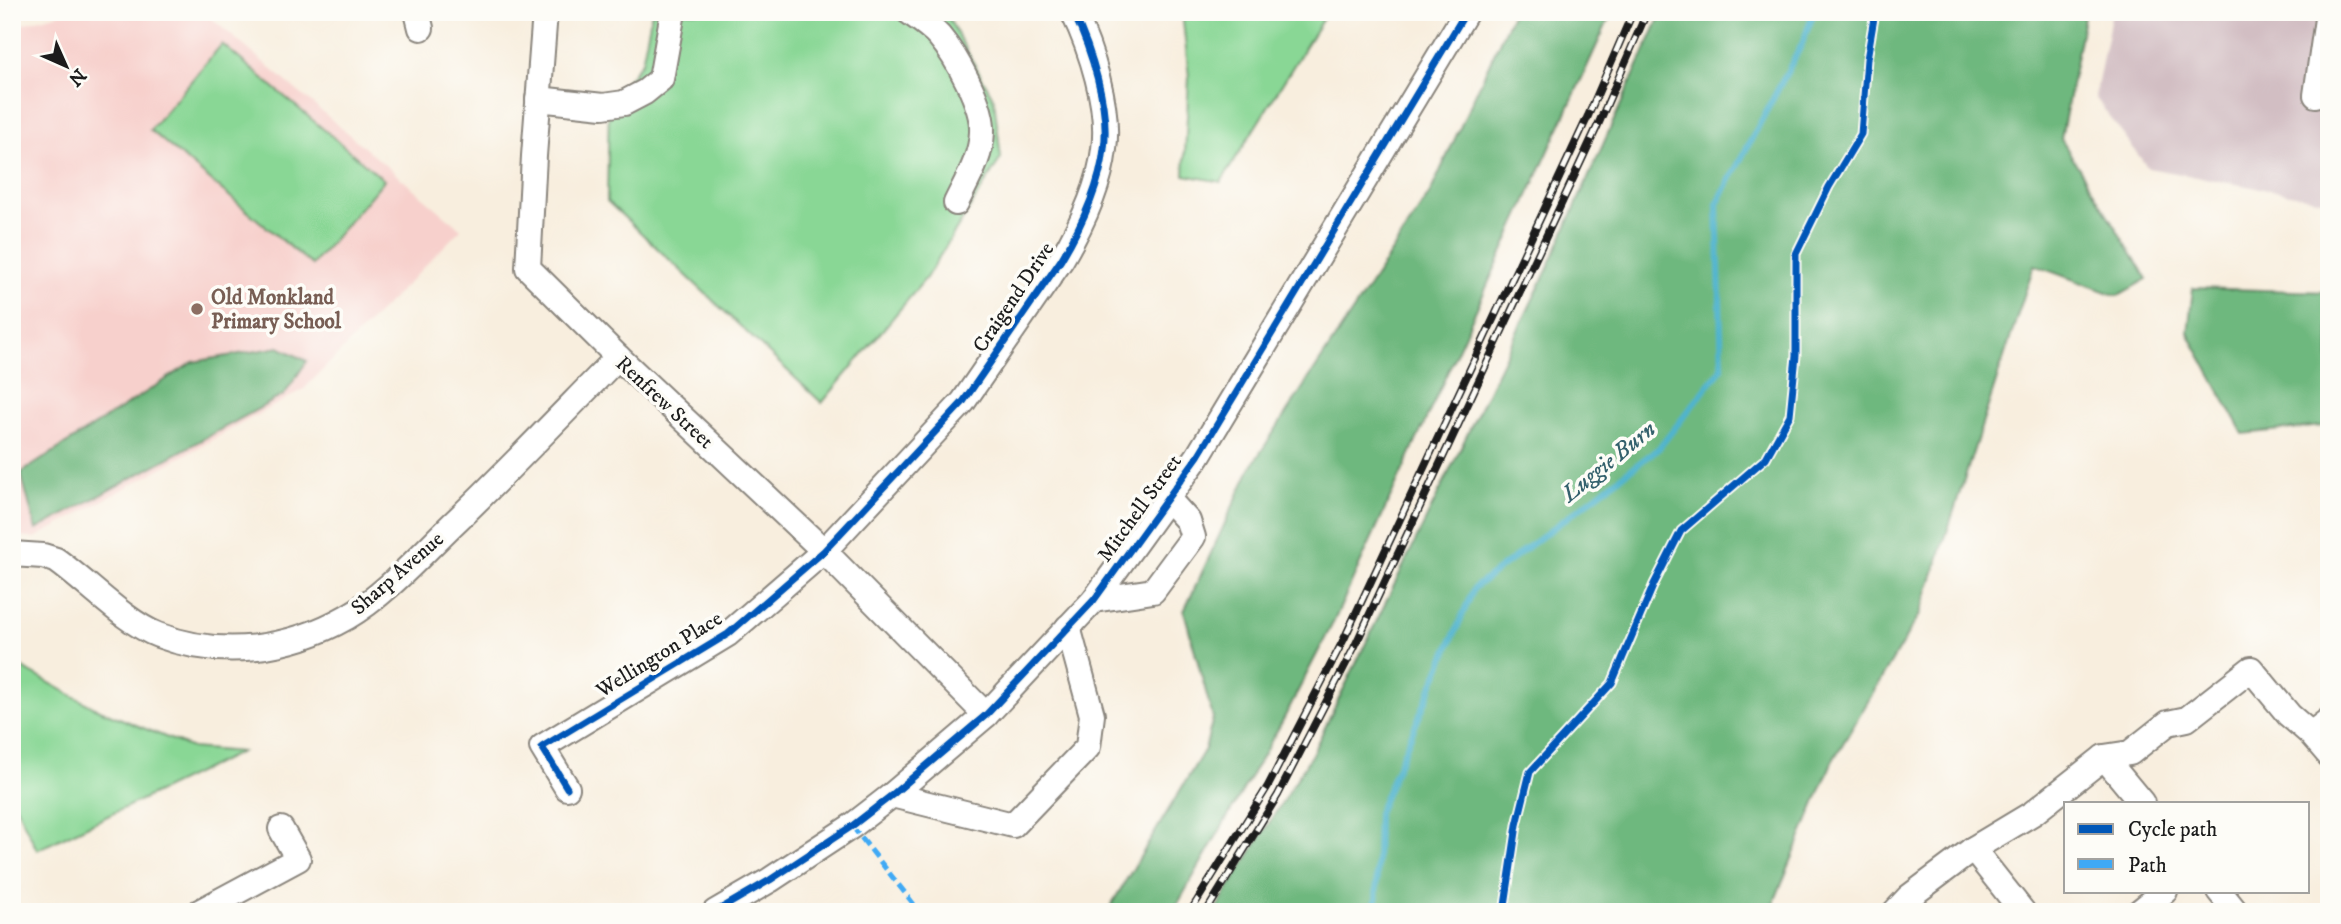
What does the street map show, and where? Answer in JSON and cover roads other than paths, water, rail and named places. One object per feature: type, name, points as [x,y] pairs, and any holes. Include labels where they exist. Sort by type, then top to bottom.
[{"type":"street","name":"Renfrew Street","points":[[545,12],[528,268],[618,357],[824,551],[986,715]]},
{"type":"street","points":[[538,99],[603,106],[624,103],[645,92],[661,79],[673,12]]},
{"type":"street","points":[[909,12],[938,34],[957,62],[979,107],[983,131],[977,159],[956,203]]},
{"type":"street","name":"Craigend Drive","points":[[824,551],[963,402],[1075,236],[1089,205],[1104,149],[1103,106],[1086,38],[1073,12]]},
{"type":"street","name":"Mitchell Street","points":[[715,912],[842,833],[892,795],[986,715],[1094,600],[1198,456],[1466,12]]},
{"type":"street","points":[[2316,95],[2328,12]]},
{"type":"street","name":"Sharp Avenue","points":[[12,554],[43,556],[56,560],[133,622],[156,635],[214,649],[264,647],[292,640],[348,616],[378,594],[500,479],[618,357]]},
{"type":"street","name":"Mitchell Street","points":[[1094,600],[1153,591],[1193,537],[1188,521],[1168,499]]},
{"type":"street","name":"Wellington Place","points":[[567,788],[542,747],[728,634],[824,551]]},
{"type":"street","points":[[892,795],[1013,825],[1088,747],[1092,715],[1068,627]]},
{"type":"street","points":[[1895,912],[1909,897],[1973,849],[2033,813],[2104,757],[2130,752],[2168,723],[2187,719],[2250,670],[2289,715],[2320,727],[2329,755]]},
{"type":"street","points":[[2104,757],[2141,802]]},
{"type":"street","points":[[199,912],[298,859],[281,829]]},
{"type":"street","points":[[1973,849],[2023,912]]},
{"type":"street","points":[[2139,912],[2164,892]]},
{"type":"street","points":[[2220,892],[2236,912]]},
{"type":"waterway","name":"Luggie Burn","points":[[1376,912],[1378,813],[1474,588],[1659,448],[1722,368],[1717,204],[1802,44],[1814,12]]},
{"type":"railway","points":[[1190,912],[1268,786],[1344,639],[1588,116],[1633,12]]},
{"type":"railway","points":[[1206,912],[1278,795],[1354,648],[1598,125],[1647,12]]},
{"type":"place","name":"Old Monkland Primary School","points":[[197,309]]}]
